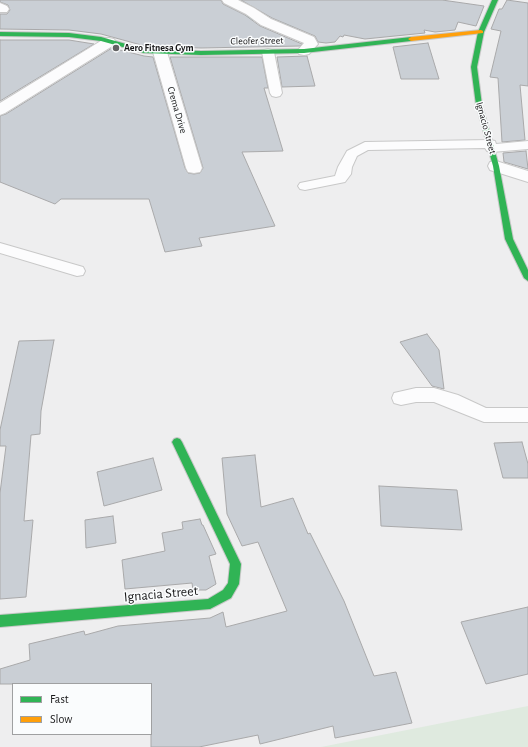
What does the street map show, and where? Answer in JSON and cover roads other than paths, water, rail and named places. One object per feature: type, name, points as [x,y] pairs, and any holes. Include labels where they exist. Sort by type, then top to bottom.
[{"type":"street","points":[[228,0],[250,11],[266,22],[309,40],[311,44],[304,51]]},
{"type":"street","points":[[481,32],[495,0]]},
{"type":"street","name":"Cleofer Street","points":[[0,34],[69,35],[101,39],[128,47],[160,52],[268,52],[304,51],[481,32]]},
{"type":"street","name":"Ignacio Street","points":[[481,32],[474,67],[479,105],[496,166],[528,177]]},
{"type":"street","points":[[0,110],[109,42]]},
{"type":"street","name":"Crema Drive","points":[[160,52],[194,168]]},
{"type":"street","points":[[496,166],[509,238],[528,278]]},
{"type":"street","name":"Ignacia Street","points":[[0,622],[210,604],[227,594],[233,584],[236,564],[177,442]]},
{"type":"lane","points":[[268,52],[276,93]]},
{"type":"lane","points":[[305,186],[340,179],[344,174],[345,167],[352,154],[365,146],[528,145]]},
{"type":"lane","points":[[0,248],[77,271]]},
{"type":"lane","points":[[401,398],[416,395],[434,395],[451,400],[484,415],[528,415]]},
{"type":"waterway","points":[[237,16],[292,26],[299,23]]},
{"type":"place","name":"Aero Fitnesa Gym","points":[[116,48]]}]
